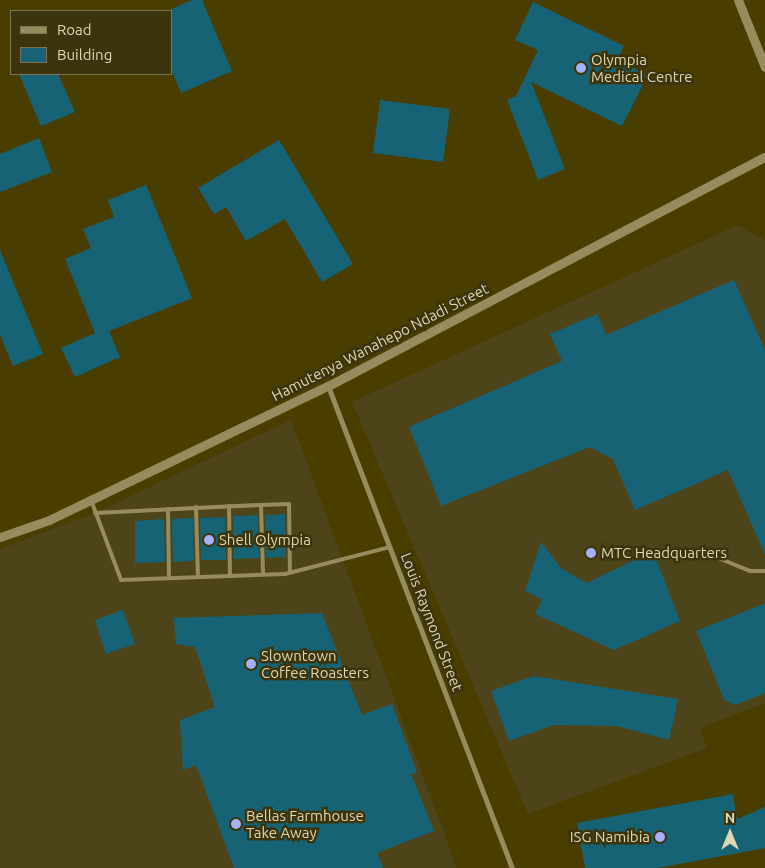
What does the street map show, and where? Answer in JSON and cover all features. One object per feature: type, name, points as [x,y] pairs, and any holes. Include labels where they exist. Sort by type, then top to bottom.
[{"type":"street","points":[[738,0],[765,67]]},
{"type":"street","name":"Hamutenya Wanahepo Ndadi Street","points":[[0,537],[49,520],[328,386],[765,156]]},
{"type":"street","name":"Louis Raymond Street","points":[[328,386],[512,868]]},
{"type":"lane","points":[[90,500],[122,580],[290,572],[390,547]]},
{"type":"lane","points":[[95,513],[289,504],[290,572]]},
{"type":"lane","points":[[261,505],[263,574]]},
{"type":"lane","points":[[228,506],[230,576]]},
{"type":"lane","points":[[196,507],[198,577]]},
{"type":"lane","points":[[168,509],[170,577]]},
{"type":"lane","points":[[706,553],[750,571],[765,571]]},
{"type":"shaded area","name":"MTC Headquarters","points":[[738,225],[765,240],[765,703],[700,728],[707,748],[528,814],[352,402]]},
{"type":"shaded area","points":[[291,420],[457,868],[0,868],[0,549],[95,513]]},
{"type":"building","points":[[192,0],[202,0],[232,71],[181,93],[172,71],[171,9]]},
{"type":"building","name":"Olympia Medical Centre","points":[[533,2],[624,46],[617,60],[648,75],[622,126],[531,82],[565,169],[538,180],[507,100],[516,96],[538,50],[515,40]]},
{"type":"building","points":[[19,75],[58,75],[75,112],[41,126]]},
{"type":"building","points":[[380,100],[450,109],[443,162],[373,153]]},
{"type":"building","points":[[39,138],[52,172],[0,192],[0,154]]},
{"type":"building","points":[[279,140],[353,264],[322,282],[285,219],[246,241],[226,207],[214,214],[198,188]]},
{"type":"building","points":[[146,185],[192,298],[109,331],[120,357],[75,377],[61,348],[95,333],[65,259],[91,248],[83,229],[114,217],[108,200]]},
{"type":"building","points":[[0,250],[43,354],[13,366],[0,335]]},
{"type":"building","points":[[734,280],[765,350],[765,555],[728,470],[635,510],[613,459],[590,447],[441,506],[409,427],[562,361],[550,334],[597,314],[606,335]]},
{"type":"building","points":[[285,514],[286,557],[266,558],[265,515]]},
{"type":"building","points":[[258,515],[259,558],[234,559],[233,516]]},
{"type":"building","points":[[225,517],[226,560],[201,560],[200,518]]},
{"type":"building","points":[[193,518],[194,561],[173,562],[172,519]]},
{"type":"building","points":[[164,519],[165,562],[135,563],[135,521]]},
{"type":"building","points":[[541,542],[562,569],[587,583],[653,551],[680,621],[614,650],[535,614],[542,599],[525,591]]},
{"type":"building","points":[[765,603],[765,693],[735,705],[724,700],[696,631]]},
{"type":"building","points":[[123,610],[135,644],[106,654],[95,620]]},
{"type":"building","points":[[322,613],[362,715],[392,704],[417,772],[411,774],[434,831],[377,853],[383,868],[234,868],[196,765],[183,770],[180,720],[215,707],[195,647],[176,644],[174,618]]},
{"type":"building","points":[[534,676],[678,699],[669,740],[617,726],[554,725],[509,741],[491,691]]},
{"type":"building","name":"ISG Namibia","points":[[733,794],[737,819],[765,807],[765,848],[657,868],[585,868],[577,823]]},
{"type":"place","name":"Olympia Medical Centre","points":[[581,68]]},
{"type":"place","name":"Shell Olympia","points":[[209,540]]},
{"type":"place","name":"MTC Headquarters","points":[[591,553]]},
{"type":"place","name":"Slowntown Coffee Roasters","points":[[251,664]]},
{"type":"place","name":"Bellas Farmhouse Take Away","points":[[236,824]]},
{"type":"place","name":"ISG Namibia","points":[[660,837]]}]
